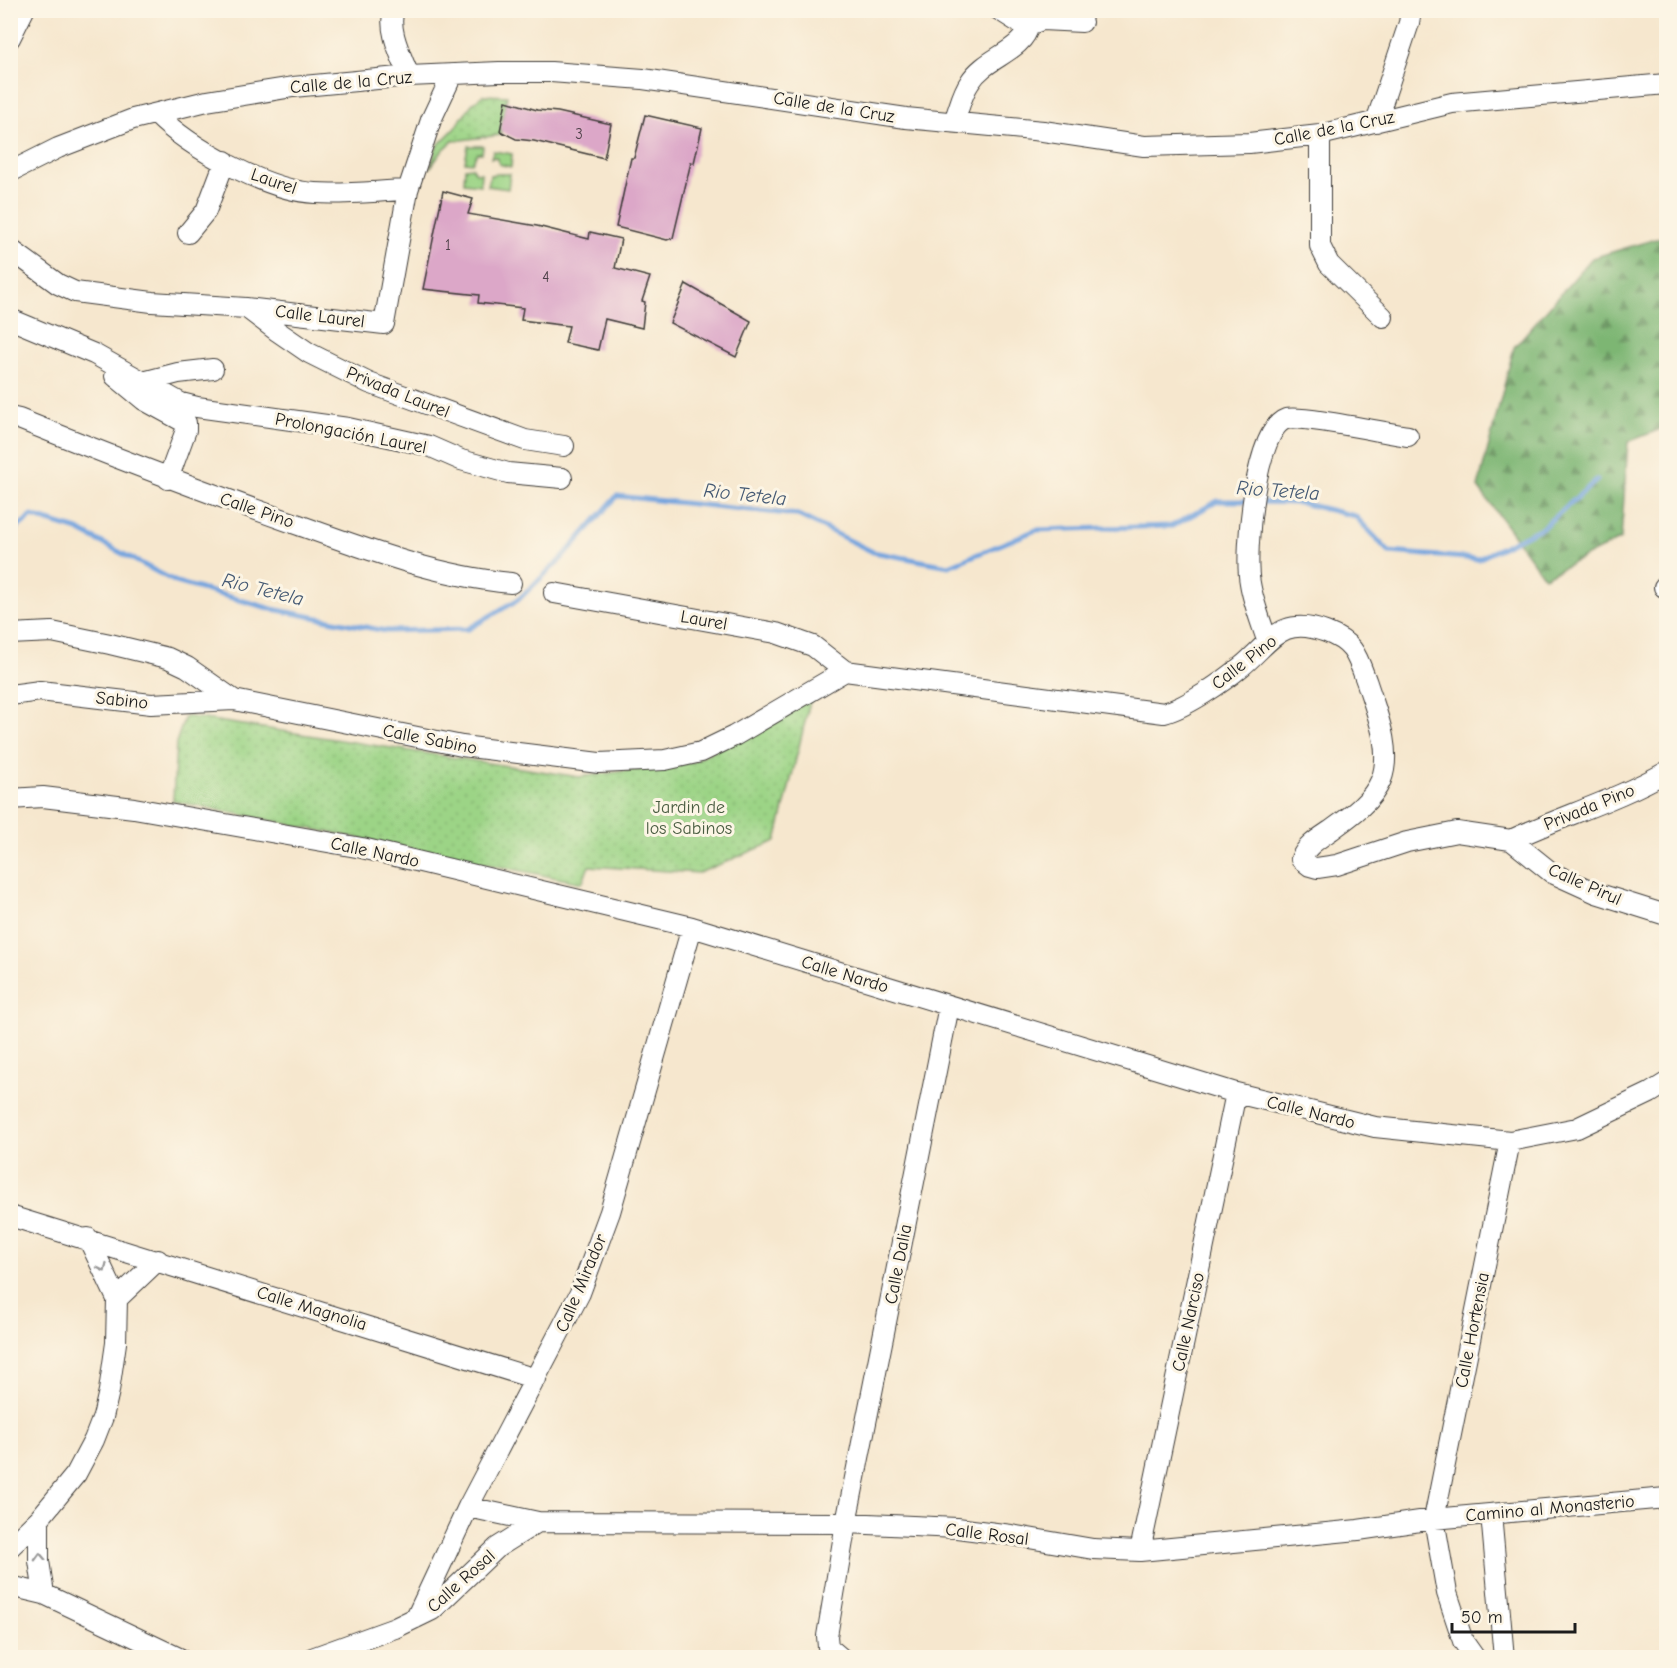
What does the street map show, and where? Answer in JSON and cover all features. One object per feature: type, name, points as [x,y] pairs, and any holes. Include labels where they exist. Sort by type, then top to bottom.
[{"type":"street","points":[[10,38],[24,10]]},
{"type":"street","points":[[394,10],[393,29],[409,76]]},
{"type":"street","points":[[999,10],[1018,22],[1029,25],[1042,20],[1082,22]]},
{"type":"street","points":[[1377,122],[1409,23],[1411,10]]},
{"type":"street","points":[[954,121],[969,82],[985,65],[1019,44],[1027,36],[1029,25]]},
{"type":"street","name":"Calle de la Cruz","points":[[10,171],[58,148],[134,119],[207,101],[293,87],[409,76],[551,72],[643,79],[906,118],[1043,131],[1144,146],[1249,143],[1320,135],[1452,103],[1666,84]]},
{"type":"street","name":"Calle Laurel","points":[[10,249],[58,284],[75,292],[152,302],[246,308],[384,324],[408,190],[431,120],[452,75]]},
{"type":"street","name":"Laurel","points":[[156,114],[171,129],[189,141],[279,187],[314,193],[408,190]]},
{"type":"street","points":[[1320,135],[1320,246],[1323,255],[1329,264],[1383,316]]},
{"type":"street","points":[[188,233],[206,211],[225,161]]},
{"type":"street","name":"Privada Laurel","points":[[246,308],[309,353],[369,383],[525,440],[564,446]]},
{"type":"street","points":[[10,319],[94,354],[143,382],[213,369]]},
{"type":"street","points":[[94,354],[137,395],[186,423],[186,430],[168,479]]},
{"type":"street","name":"Prolongación Laurel","points":[[143,382],[181,403],[197,407],[348,428],[429,446],[461,460],[508,473],[562,478]]},
{"type":"street","points":[[1267,640],[1250,583],[1248,541],[1257,476],[1272,433],[1278,423],[1288,419],[1309,420],[1408,436]]},
{"type":"street","name":"Calle Pino","points":[[13,422],[376,552],[476,579],[510,583]]},
{"type":"street","name":"Laurel","points":[[554,593],[776,633],[813,646],[845,671]]},
{"type":"street","name":"Calle Pino","points":[[845,671],[1164,713],[1187,704],[1242,666],[1267,640],[1297,626],[1313,627],[1342,638],[1352,648],[1382,726],[1384,768],[1380,782],[1364,805],[1308,846],[1301,859],[1317,868],[1337,866],[1407,842],[1457,832],[1511,840]]},
{"type":"street","name":"Calle Sabino","points":[[10,634],[52,632],[168,658],[234,700],[462,746],[599,763],[665,760],[701,752],[734,736],[845,671]]},
{"type":"street","name":"Sabino","points":[[10,695],[40,691],[152,704],[234,700]]},
{"type":"street","name":"Privada Pino","points":[[1511,840],[1543,825],[1610,800],[1666,772]]},
{"type":"street","name":"Calle Nardo","points":[[10,799],[43,797],[134,808],[362,848],[692,927],[1236,1093],[1375,1127],[1510,1141],[1576,1128],[1666,1083]]},
{"type":"street","name":"Calle Pirul","points":[[1511,840],[1552,873],[1596,892],[1666,915]]},
{"type":"street","name":"Calle Mirador","points":[[416,1618],[468,1507],[580,1293],[610,1212],[692,927]]},
{"type":"street","name":"Calle Dalia","points":[[841,1658],[828,1647],[826,1642],[846,1523],[949,1006]]},
{"type":"street","name":"Calle Narciso","points":[[1140,1551],[1236,1093]]},
{"type":"street","name":"Calle Hortensia","points":[[1434,1519],[1510,1141]]},
{"type":"street","name":"Calle Magnolia","points":[[10,1216],[88,1238],[536,1378]]},
{"type":"street","points":[[10,1547],[39,1519],[76,1474],[103,1417],[116,1343],[117,1299],[88,1238]]},
{"type":"street","points":[[117,1299],[158,1260]]},
{"type":"street","name":"Camino al Monasterio","points":[[1434,1519],[1666,1498]]},
{"type":"street","name":"Calle Rosal","points":[[468,1507],[538,1522],[846,1523],[957,1528],[1093,1550],[1140,1551],[1358,1530],[1434,1519]]},
{"type":"street","points":[[1491,1514],[1504,1658]]},
{"type":"street","points":[[39,1519],[39,1561],[44,1594]]},
{"type":"street","points":[[1434,1519],[1447,1593],[1463,1641],[1475,1658]]},
{"type":"street","name":"Calle Rosal","points":[[312,1658],[358,1642],[432,1610],[498,1547],[538,1522]]},
{"type":"street","points":[[10,1586],[44,1594],[179,1658]]},
{"type":"green space","points":[[483,95],[507,96],[500,135],[453,141],[430,168],[437,146],[454,129],[472,104]]},
{"type":"green space","points":[[468,146],[483,146],[482,153],[477,153],[472,163],[465,162]]},
{"type":"green space","points":[[493,151],[512,154],[511,167],[499,164],[496,157],[491,158]]},
{"type":"green space","points":[[472,167],[476,173],[481,173],[480,185],[464,183],[465,168]]},
{"type":"green space","points":[[510,174],[508,189],[488,186],[490,175]]},
{"type":"green space","points":[[1666,236],[1666,427],[1628,442],[1621,539],[1544,577],[1478,487],[1514,347],[1592,258]]},
{"type":"green space","name":"Jardin de los Sabinos","points":[[811,697],[776,841],[699,873],[589,866],[582,883],[173,801],[176,743],[185,716],[579,777],[693,762]]},
{"type":"building","points":[[506,101],[537,110],[558,112],[611,124],[604,158],[534,141],[516,139],[500,131]]},
{"type":"building","points":[[645,115],[702,128],[694,163],[691,162],[673,238],[667,240],[616,227],[631,158],[634,158]]},
{"type":"building","points":[[443,191],[473,199],[468,214],[537,226],[589,239],[590,232],[621,239],[615,268],[650,277],[642,301],[645,302],[642,328],[605,319],[598,350],[565,343],[569,326],[521,320],[523,308],[478,303],[479,295],[423,289]]},
{"type":"building","points":[[686,284],[751,321],[736,357],[670,323]]},
{"type":"waterway","name":"Rio Tetela","points":[[1258,502],[1301,503],[1355,516],[1389,552],[1478,559],[1543,527],[1597,480]]},
{"type":"waterway","name":"Rio Tetela","points":[[10,533],[32,516],[78,530],[176,582],[272,609],[386,631],[468,629],[519,599],[561,559],[617,496],[798,515],[873,552],[949,566],[1036,530],[1172,526],[1218,501],[1249,501]]}]
